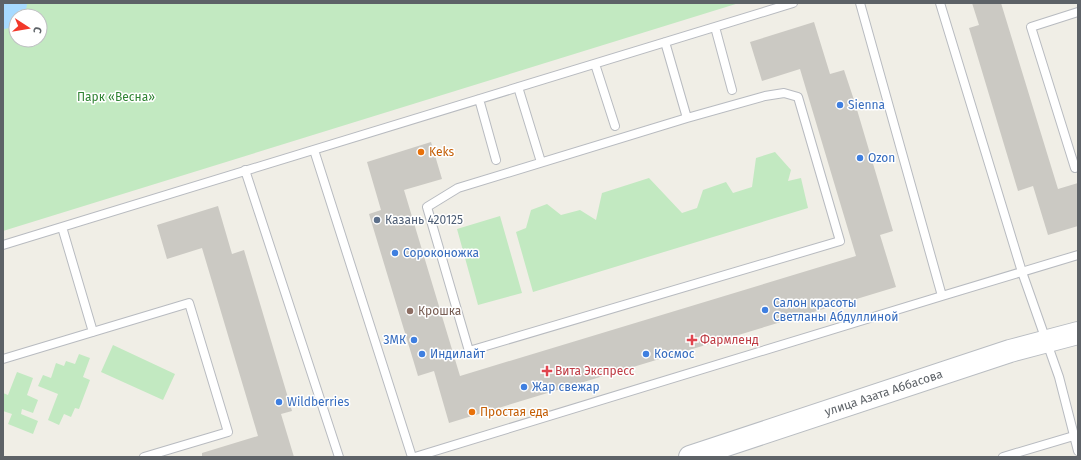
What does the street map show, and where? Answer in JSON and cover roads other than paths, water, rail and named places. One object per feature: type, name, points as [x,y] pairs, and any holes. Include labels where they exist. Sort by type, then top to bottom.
[{"type":"street","name":"улица Азата Аббасова","points":[[690,457],[1010,351],[1046,343],[1078,333]]},
{"type":"lane","points":[[3,245],[793,3]]},
{"type":"lane","points":[[860,3],[942,296]]},
{"type":"lane","points":[[940,3],[1022,272],[1039,316],[1046,343],[1059,376],[1076,435],[1078,451]]},
{"type":"lane","points":[[1078,12],[1032,27],[1075,168],[1078,168]]},
{"type":"lane","points":[[714,27],[732,90]]},
{"type":"lane","points":[[665,42],[687,118]]},
{"type":"lane","points":[[595,64],[615,126]]},
{"type":"lane","points":[[518,87],[541,162]]},
{"type":"lane","points":[[784,93],[798,97],[840,241],[469,351],[427,207],[458,188],[687,118],[765,96],[784,93]]},
{"type":"lane","points":[[479,99],[496,160]]},
{"type":"lane","points":[[314,150],[412,457]]},
{"type":"lane","points":[[245,170],[339,457]]},
{"type":"lane","points":[[62,227],[93,332]]},
{"type":"lane","points":[[415,457],[1078,256]]},
{"type":"lane","points":[[3,359],[189,303],[228,432],[144,457]]},
{"type":"lane","points":[[1003,457],[1076,435]]},
{"type":"waterway","points":[[3,11],[9,3]]},
{"type":"place","name":"Sienna","points":[[840,105]]},
{"type":"place","name":"Keks","points":[[421,152]]},
{"type":"place","name":"Ozon","points":[[860,158]]},
{"type":"place","name":"Казань 420125","points":[[377,220]]},
{"type":"place","name":"Сороконожка","points":[[395,253]]},
{"type":"place","name":"Салон красоты Светланы Абдуллиной","points":[[765,310]]},
{"type":"place","name":"Крошка","points":[[410,311]]},
{"type":"place","name":"ЗМК","points":[[414,340]]},
{"type":"place","name":"Фармленд","points":[[692,340]]},
{"type":"place","name":"Индилайт","points":[[422,354]]},
{"type":"place","name":"Космос","points":[[646,354]]},
{"type":"place","name":"Вита Экспресс","points":[[547,371]]},
{"type":"place","name":"Жар свежар","points":[[524,387]]},
{"type":"place","name":"Wildberries","points":[[279,402]]},
{"type":"place","name":"Простая еда","points":[[472,412]]},
{"type":"park label","name":"Парк «Весна»","points":[[116,97]]}]
